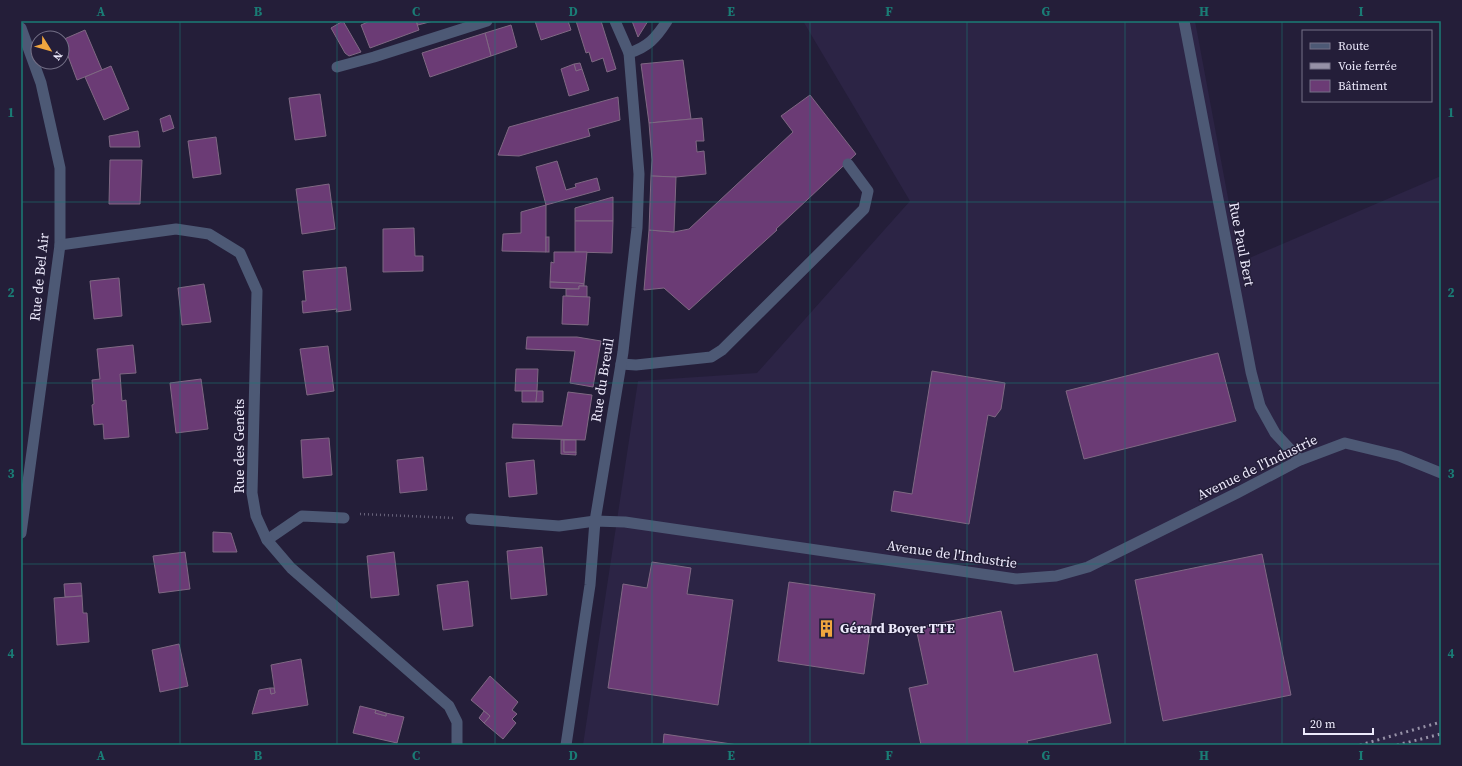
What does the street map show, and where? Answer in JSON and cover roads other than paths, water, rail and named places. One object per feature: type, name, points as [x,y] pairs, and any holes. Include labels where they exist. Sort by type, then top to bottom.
[{"type":"street","points":[[337,67],[374,57],[487,21]]},
{"type":"street","name":"Rue du Breuil","points":[[566,745],[590,585],[595,521],[621,364],[637,228],[639,174],[629,53],[615,21]]},
{"type":"street","points":[[629,53],[642,49],[652,42],[667,21]]},
{"type":"street","name":"Rue Paul Bert","points":[[1184,21],[1251,372],[1260,406],[1275,433],[1300,460]]},
{"type":"street","name":"Rue de Bel Air","points":[[21,28],[41,83],[60,168],[60,245],[21,533]]},
{"type":"street","points":[[621,364],[636,365],[711,357],[722,350],[864,209],[868,191],[848,164]]},
{"type":"street","name":"Rue des Genêts","points":[[60,245],[176,229],[209,234],[240,253],[257,292],[252,493],[256,516],[267,540],[291,568],[449,706],[457,722],[457,745]]},
{"type":"street","name":"Avenue de l'Industrie","points":[[472,519],[559,526],[595,521],[625,522],[1016,579],[1056,576],[1088,566],[1237,493],[1300,460],[1345,443],[1399,456],[1441,473]]},
{"type":"street","points":[[267,540],[302,516],[344,518]]},
{"type":"railway","points":[[1360,745],[1441,722]]},
{"type":"railway","points":[[1397,745],[1441,734]]},
{"type":"place","name":"Gérard Boyer TTE","points":[[827,628]]}]
